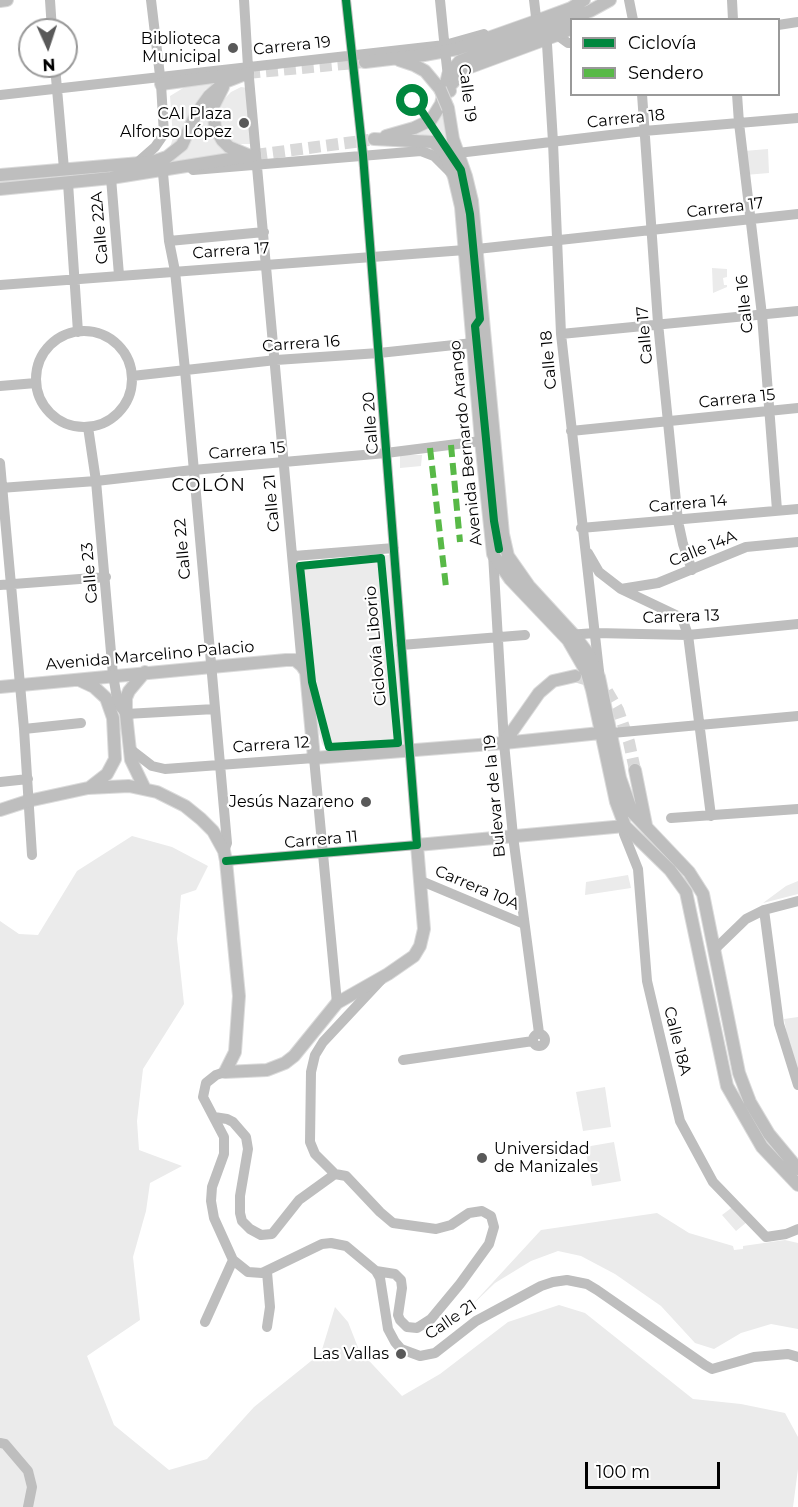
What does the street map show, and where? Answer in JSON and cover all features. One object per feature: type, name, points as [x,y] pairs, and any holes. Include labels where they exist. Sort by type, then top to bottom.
[{"type":"main road","points":[[0,1],[7,0]]},
{"type":"main road","points":[[365,62],[424,55],[457,48],[536,21],[610,0]]},
{"type":"main road","name":"Avenida Bernardo Arango","points":[[584,8],[460,61],[448,75],[441,104],[431,120],[414,128],[371,140],[433,142],[444,152],[454,177],[471,250],[495,439],[503,534],[508,556],[529,586],[570,635],[587,673],[632,812],[697,883],[706,906],[739,1074],[750,1102],[769,1134],[798,1168]]},
{"type":"main road","points":[[446,84],[472,66],[557,36],[570,29]]},
{"type":"main road","name":"Avenida Bernardo Arango","points":[[389,58],[414,65],[433,79],[446,84],[451,131],[472,201],[473,344],[493,554],[510,579],[590,656],[599,677],[616,802],[625,826],[670,870],[686,892],[727,1086],[762,1147],[798,1185]]},
{"type":"main road","points":[[160,80],[243,73]]},
{"type":"main road","points":[[243,73],[221,89],[214,102],[214,127],[229,147],[255,158]]},
{"type":"main road","points":[[0,189],[111,178],[162,159],[179,149],[205,100],[220,85],[243,73]]},
{"type":"main road","name":"Calle 19","points":[[446,84],[458,153]]},
{"type":"main road","points":[[0,175],[64,169],[139,168],[255,158]]},
{"type":"main road","name":"Avenida Marcelino Palacio","points":[[0,687],[286,660],[295,660],[303,666]]},
{"type":"main road","name":"Calle 21","points":[[303,666],[306,672],[314,758]]},
{"type":"main road","points":[[145,672],[126,698],[134,769],[145,789]]},
{"type":"main road","points":[[504,743],[539,693],[553,681],[575,676]]},
{"type":"main road","points":[[77,679],[101,692],[111,708],[113,718],[115,759],[107,774],[88,788]]},
{"type":"main road","name":"Carrera 12","points":[[314,758],[606,733]]},
{"type":"main road","points":[[312,736],[322,749],[337,757]]},
{"type":"main road","points":[[635,770],[646,826]]},
{"type":"main road","points":[[0,810],[28,801],[88,788],[113,786],[145,789],[186,806],[213,831],[225,856]]},
{"type":"main road","name":"Carrera 11","points":[[417,845],[625,826]]},
{"type":"main road","name":"Calle 20","points":[[388,974],[414,956],[423,938],[417,845]]},
{"type":"main road","name":"Calle 22","points":[[225,856],[239,996],[235,1052],[225,1072]]},
{"type":"main road","points":[[225,1072],[267,1070],[277,1067],[294,1056],[338,1003],[388,974]]},
{"type":"main road","points":[[235,1052],[246,1070]]},
{"type":"street","points":[[50,0],[51,18]]},
{"type":"street","points":[[151,0],[164,134],[139,168],[163,173],[255,158],[421,151],[442,162],[454,177]]},
{"type":"street","name":"Calle 21","points":[[244,0],[243,73],[264,232],[303,666]]},
{"type":"street","name":"Calle 20","points":[[346,0],[363,155],[417,845]]},
{"type":"street","name":"Calle 19","points":[[440,0],[446,84]]},
{"type":"street","points":[[534,0],[536,17]]},
{"type":"street","points":[[629,0],[633,18]]},
{"type":"street","points":[[732,0],[733,18]]},
{"type":"street","name":"Carrera 19","points":[[243,73],[352,56],[445,48],[572,3],[584,8]]},
{"type":"street","points":[[780,25],[798,22]]},
{"type":"street","points":[[557,36],[570,43]]},
{"type":"street","name":"Calle 18","points":[[545,40],[553,142],[561,334],[599,677]]},
{"type":"street","points":[[56,78],[64,169]]},
{"type":"street","points":[[0,95],[160,80]]},
{"type":"street","name":"Calle 17","points":[[642,96],[658,323],[678,521],[692,570]]},
{"type":"street","name":"Calle 16","points":[[737,96],[762,315],[777,510]]},
{"type":"street","name":"Carrera 18","points":[[458,153],[645,131],[798,118]]},
{"type":"street","name":"Calle 22","points":[[163,173],[185,370],[227,843],[225,856]]},
{"type":"street","name":"Calle 22A","points":[[111,178],[119,275]]},
{"type":"street","points":[[68,183],[78,332]]},
{"type":"street","name":"Carrera 17","points":[[0,285],[471,250],[652,232],[798,214]]},
{"type":"street","points":[[169,241],[264,232]]},
{"type":"street","points":[[561,334],[798,310]]},
{"type":"street","points":[[78,332],[94,332],[108,338],[120,348],[128,361],[132,376],[127,400],[120,411],[105,422],[88,427],[69,425],[52,416],[41,401],[36,383],[37,368],[42,355],[52,343],[64,335],[78,332]]},
{"type":"street","name":"Carrera 16","points":[[132,376],[276,360],[473,344]]},
{"type":"street","points":[[0,386],[36,383]]},
{"type":"street","name":"Carrera 15","points":[[571,430],[798,408]]},
{"type":"street","name":"Calle 23","points":[[88,427],[106,577],[113,675],[117,699],[126,714]]},
{"type":"street","name":"Carrera 15","points":[[1,488],[386,453],[495,439]]},
{"type":"street","points":[[0,463],[6,584],[20,685],[32,855]]},
{"type":"street","name":"Carrera 14","points":[[581,528],[798,509]]},
{"type":"street","name":"Calle 14A","points":[[621,589],[658,583],[746,547],[798,542]]},
{"type":"street","points":[[584,547],[599,573],[621,589],[682,618],[688,634],[711,816]]},
{"type":"street","points":[[294,556],[394,548]]},
{"type":"street","name":"Bulevar de la 19","points":[[403,1060],[536,1037],[504,743],[493,554]]},
{"type":"street","points":[[6,584],[106,577]]},
{"type":"street","name":"Carrera 13","points":[[570,635],[688,634],[798,624]]},
{"type":"street","points":[[401,645],[525,635]]},
{"type":"street","points":[[126,714],[215,709]]},
{"type":"street","name":"Carrera 12","points":[[606,733],[798,716]]},
{"type":"street","points":[[24,729],[81,723]]},
{"type":"street","name":"Carrera 12","points":[[130,749],[152,766],[165,769],[314,758]]},
{"type":"street","name":"Calle 21","points":[[314,758],[338,1003]]},
{"type":"street","points":[[0,782],[28,779]]},
{"type":"street","points":[[670,818],[798,809]]},
{"type":"street","name":"Calle 18A","points":[[625,826],[624,834],[638,869],[647,981],[680,1121],[713,1182],[766,1237],[786,1234],[798,1229]]},
{"type":"street","name":"Carrera 11","points":[[225,856],[323,854],[417,845]]},
{"type":"street","name":"Carrera 10A","points":[[419,880],[524,924]]},
{"type":"street","points":[[714,950],[746,919],[764,910],[798,901]]},
{"type":"street","points":[[764,910],[779,1024],[798,1085]]},
{"type":"street","points":[[225,1072],[210,1079],[202,1092],[204,1103],[221,1129],[225,1145],[222,1162],[212,1187],[211,1202],[214,1218],[233,1260],[248,1272],[267,1272],[313,1248],[331,1243],[340,1244],[353,1250],[376,1271],[395,1275],[401,1280],[398,1315],[402,1324],[412,1328],[423,1325],[431,1319],[460,1284],[489,1244],[493,1234],[493,1220],[488,1213],[476,1211],[451,1225],[436,1229],[393,1222],[380,1212],[346,1176],[335,1174],[315,1154],[310,1142],[312,1063],[318,1048],[388,974]]},
{"type":"street","points":[[213,1117],[232,1122],[246,1137],[248,1149],[240,1196],[240,1213],[242,1221],[261,1235],[272,1234],[299,1200],[335,1174]]},
{"type":"street","points":[[205,1322],[233,1260]]},
{"type":"street","name":"Calle 21","points":[[376,1271],[383,1284],[388,1329],[391,1336],[401,1348],[413,1354],[435,1353],[476,1321],[541,1286],[567,1280],[587,1284],[597,1290],[712,1369],[754,1357],[788,1354],[798,1357]]},
{"type":"street","points":[[267,1272],[270,1306],[267,1327]]},
{"type":"street","points":[[0,1443],[5,1444],[28,1471],[32,1487],[28,1507]]},
{"type":"shaded area","points":[[226,79],[205,90],[195,104],[179,140],[169,150],[173,138],[170,96],[193,82]]},
{"type":"shaded area","points":[[241,87],[248,88],[253,144],[239,144],[230,140],[220,128],[217,111],[221,102],[231,92]]},
{"type":"shaded area","points":[[212,103],[210,129],[213,137],[219,144],[241,153],[167,164],[182,154],[196,133],[206,107]]},
{"type":"shaded area","points":[[442,112],[450,142],[457,157],[435,138],[410,132]]},
{"type":"shaded area","points":[[768,149],[769,173],[745,175],[744,151]]},
{"type":"shaded area","points":[[712,268],[727,269],[727,277],[723,278],[724,285],[727,287],[713,293]]},
{"type":"shaded area","points":[[400,455],[422,455],[421,466],[400,468]]},
{"type":"shaded area","points":[[389,555],[405,746],[334,752],[322,744],[316,722],[298,562]]},
{"type":"shaded area","points":[[132,836],[172,847],[208,866],[196,890],[181,895],[177,939],[184,1004],[143,1069],[137,1121],[139,1150],[182,1166],[150,1183],[146,1211],[133,1257],[140,1320],[87,1356],[114,1425],[169,1470],[207,1459],[254,1407],[321,1353],[335,1307],[348,1322],[359,1350],[402,1396],[440,1374],[508,1322],[559,1305],[585,1313],[693,1399],[741,1404],[785,1413],[798,1437],[798,1469],[793,1507],[0,1507],[0,921],[19,934],[38,935],[77,871]]},
{"type":"shaded area","points":[[628,875],[631,888],[585,895],[586,882]]},
{"type":"shaded area","points":[[798,881],[798,894],[763,903],[786,886]]},
{"type":"shaded area","points":[[798,1017],[798,1074],[792,1061],[784,1019]]},
{"type":"shaded area","points":[[605,1087],[611,1127],[583,1131],[576,1092]]},
{"type":"shaded area","points":[[614,1142],[621,1181],[592,1186],[585,1147]]},
{"type":"shaded area","points":[[734,1206],[747,1222],[736,1231],[722,1215]]},
{"type":"shaded area","points":[[657,1213],[689,1233],[733,1246],[734,1250],[743,1249],[743,1246],[785,1240],[798,1243],[798,1329],[771,1324],[741,1333],[714,1349],[695,1343],[661,1306],[615,1274],[581,1256],[558,1251],[531,1261],[495,1283],[470,1307],[541,1230]]},
{"type":"tunnel","points":[[248,73],[365,62]]},
{"type":"tunnel","points":[[255,155],[369,140]]},
{"type":"tunnel","points":[[575,676],[594,682],[607,691],[618,710],[629,742],[635,770]]},
{"type":"marked path","points":[[451,445],[460,542]]},
{"type":"marked path","points":[[430,448],[446,587]]},
{"type":"cycle path","points":[[226,861],[417,845],[363,155],[346,0]]},
{"type":"cycle path","points":[[412,88],[421,91],[424,100],[421,109],[412,112],[403,109],[400,100],[403,91],[412,88]]},
{"type":"cycle path","points":[[421,110],[461,170],[470,214],[480,319],[475,326],[494,521],[499,549]]},
{"type":"cycle path","name":"Ciclovía Liborio","points":[[381,558],[398,743],[329,747],[312,682],[300,566],[381,558]]},
{"type":"place","name":"Biblioteca Municipal","points":[[233,48]]},
{"type":"place","name":"CAI Plaza Alfonso López","points":[[244,123]]},
{"type":"place","name":"Jesús Nazareno","points":[[366,802]]},
{"type":"place","name":"Universidad de Manizales","points":[[482,1158]]},
{"type":"place","name":"Las Vallas","points":[[401,1354]]},
{"type":"district","name":"COLÓN","points":[[209,486]]}]
